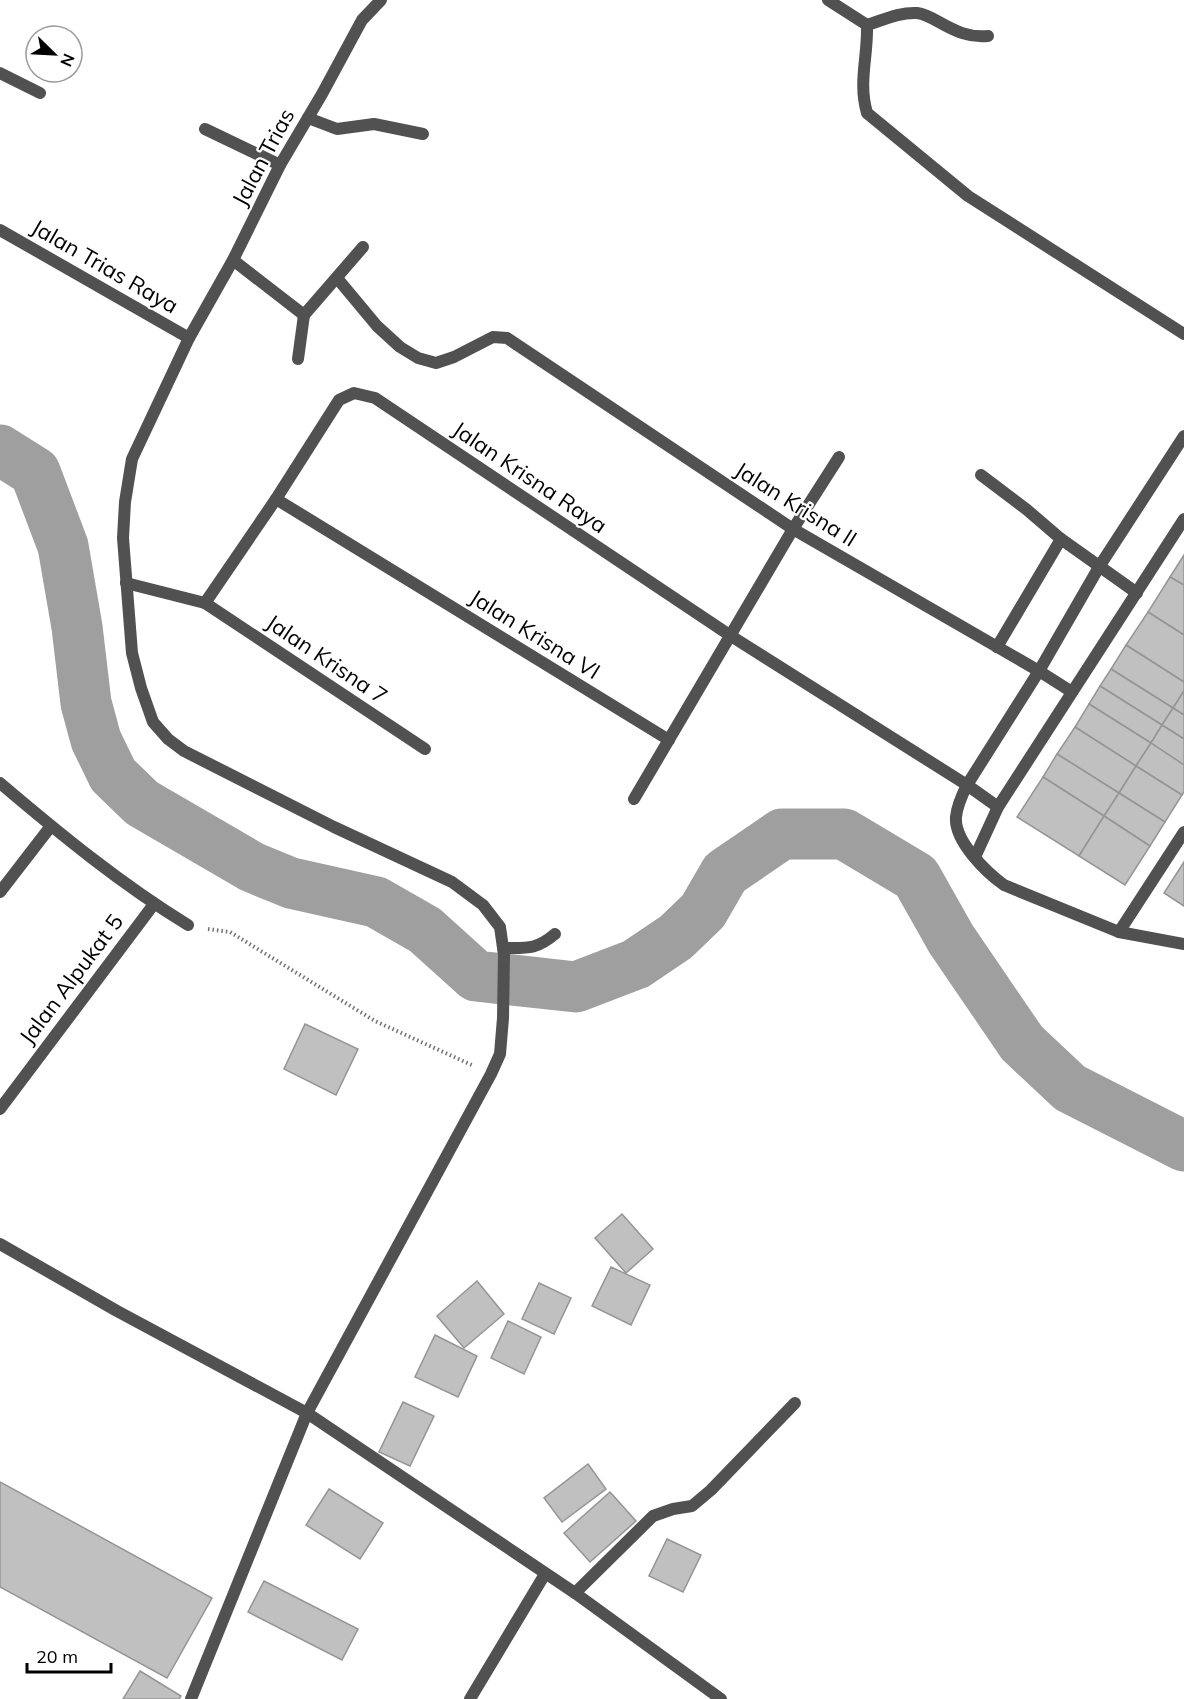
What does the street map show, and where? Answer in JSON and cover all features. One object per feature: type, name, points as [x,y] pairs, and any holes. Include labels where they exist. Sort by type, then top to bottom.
[{"type":"street","name":"Jalan Trias","points":[[191,1699],[307,1413],[500,1054],[504,951],[500,927],[483,905],[452,882],[324,822],[183,751],[153,722],[132,653],[123,538],[125,502],[132,459],[189,338],[233,260],[280,165],[362,20],[381,0]]},
{"type":"street","points":[[828,0],[867,25]]},
{"type":"street","points":[[867,25],[891,17],[918,13],[929,16],[964,34],[977,37],[988,36]]},
{"type":"street","points":[[867,25],[868,42],[863,82],[863,98],[867,113],[968,196],[1184,334]]},
{"type":"street","points":[[0,73],[40,93]]},
{"type":"street","points":[[308,118],[338,129],[374,124],[423,134]]},
{"type":"street","points":[[205,129],[280,165]]},
{"type":"street","name":"Jalan Trias Raya","points":[[0,230],[189,338]]},
{"type":"street","points":[[298,359],[304,315],[363,247]]},
{"type":"street","points":[[233,260],[304,315]]},
{"type":"street","name":"Jalan Krisna II","points":[[337,278],[377,326],[400,347],[418,358],[436,363],[454,357],[493,337],[507,338],[793,530],[1072,692]]},
{"type":"street","name":"Jalan Krisna Raya","points":[[205,603],[276,499],[339,400],[354,393],[375,398],[731,636],[967,785],[998,807]]},
{"type":"street","points":[[1184,436],[1099,567],[967,785],[956,817],[957,832],[989,874],[1004,885],[1119,932],[1184,944]]},
{"type":"street","points":[[634,799],[793,530],[839,457]]},
{"type":"street","points":[[981,475],[1061,539],[1137,594]]},
{"type":"street","name":"Jalan Krisna VI","points":[[276,499],[669,740]]},
{"type":"street","points":[[975,857],[998,807],[1184,519]]},
{"type":"street","points":[[997,647],[1061,539]]},
{"type":"street","points":[[126,583],[205,603]]},
{"type":"street","name":"Jalan Krisna 7","points":[[205,603],[425,749]]},
{"type":"street","points":[[0,783],[51,826],[154,904],[188,925]]},
{"type":"street","points":[[0,892],[51,826]]},
{"type":"street","points":[[1119,932],[1184,832]]},
{"type":"street","name":"Jalan Alpukat 5","points":[[0,1109],[154,904]]},
{"type":"street","points":[[504,951],[537,946],[555,934]]},
{"type":"street","points":[[0,1244],[117,1311],[307,1413],[575,1593],[721,1699]]},
{"type":"street","points":[[575,1593],[653,1516],[673,1509],[692,1506],[711,1490],[795,1403]]},
{"type":"street","points":[[470,1699],[545,1574]]},
{"type":"path","points":[[188,925],[230,932],[375,1021],[491,1074]]},
{"type":"building","points":[[1184,555],[1184,585],[1170,577]]},
{"type":"building","points":[[1170,577],[1184,585],[1184,635],[1148,612]]},
{"type":"building","points":[[1148,612],[1184,635],[1184,682],[1126,645]]},
{"type":"building","points":[[1126,645],[1184,682],[1184,691],[1173,708],[1111,669]]},
{"type":"building","points":[[1111,669],[1173,708],[1162,725],[1100,686]]},
{"type":"building","points":[[1100,686],[1162,725],[1151,743],[1089,704]]},
{"type":"building","points":[[1184,691],[1184,715],[1173,708]]},
{"type":"building","points":[[1089,704],[1151,743],[1136,766],[1075,727]]},
{"type":"building","points":[[1173,708],[1184,715],[1184,739],[1162,725]]},
{"type":"building","points":[[1162,725],[1184,739],[1184,765],[1151,743]]},
{"type":"building","points":[[1075,727],[1136,766],[1119,793],[1057,754]]},
{"type":"building","points":[[1151,743],[1184,765],[1182,795],[1136,766]]},
{"type":"building","points":[[1057,754],[1119,793],[1104,816],[1043,777]]},
{"type":"building","points":[[1136,766],[1182,795],[1165,822],[1119,793]]},
{"type":"building","points":[[1043,777],[1104,816],[1079,856],[1017,817]]},
{"type":"building","points":[[1119,793],[1165,822],[1150,846],[1104,816]]},
{"type":"building","points":[[1104,816],[1150,846],[1125,885],[1079,856]]},
{"type":"building","points":[[1184,862],[1184,906],[1164,893]]},
{"type":"building","points":[[305,1024],[358,1049],[336,1095],[284,1069]]},
{"type":"building","points":[[622,1214],[653,1249],[626,1273],[595,1238]]},
{"type":"building","points":[[611,1267],[650,1285],[631,1325],[592,1306]]},
{"type":"building","points":[[477,1281],[504,1314],[464,1348],[437,1316]]},
{"type":"building","points":[[539,1283],[571,1298],[554,1334],[522,1319]]},
{"type":"building","points":[[508,1321],[541,1337],[524,1374],[491,1358]]},
{"type":"building","points":[[435,1335],[477,1356],[458,1397],[415,1377]]},
{"type":"building","points":[[403,1402],[434,1416],[410,1466],[379,1452]]},
{"type":"building","points":[[588,1464],[606,1489],[562,1522],[544,1498]]},
{"type":"building","points":[[0,1482],[212,1598],[167,1678],[0,1587]]},
{"type":"building","points":[[329,1489],[383,1523],[360,1559],[306,1525]]},
{"type":"building","points":[[610,1492],[636,1521],[590,1562],[564,1533]]},
{"type":"building","points":[[667,1539],[701,1555],[683,1592],[649,1576]]},
{"type":"building","points":[[264,1581],[358,1629],[342,1660],[248,1612]]},
{"type":"building","points":[[140,1671],[181,1696],[179,1699],[123,1699]]},
{"type":"waterway","points":[[0,450],[35,472],[63,546],[77,627],[86,703],[96,740],[113,775],[142,803],[252,867],[291,883],[376,902],[425,930],[476,976],[576,987],[636,964],[676,937],[703,911],[725,873],[782,834],[844,834],[916,877],[951,939],[1022,1043],[1070,1088],[1184,1146]]}]
